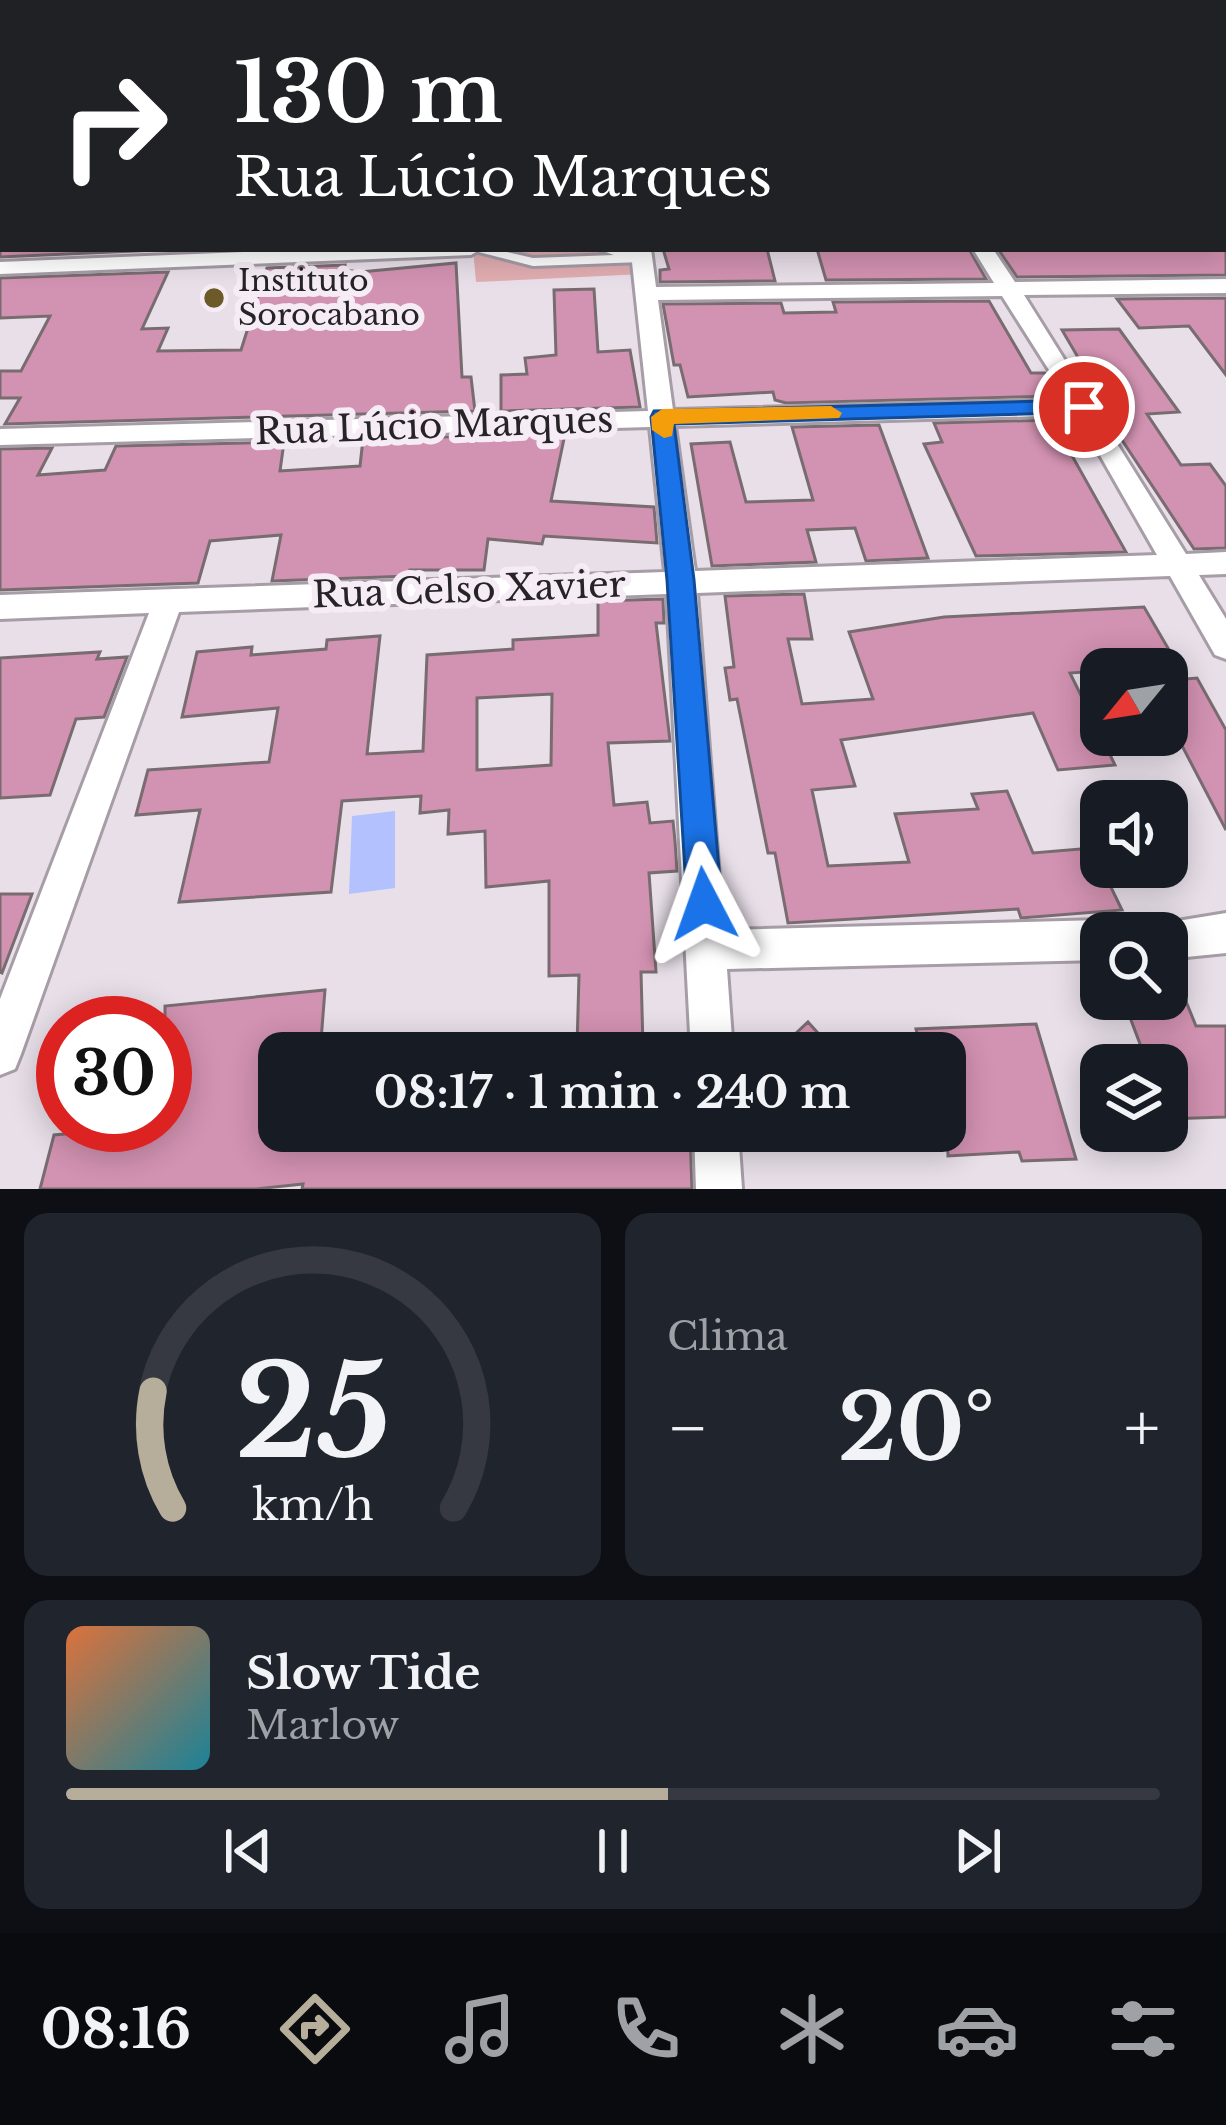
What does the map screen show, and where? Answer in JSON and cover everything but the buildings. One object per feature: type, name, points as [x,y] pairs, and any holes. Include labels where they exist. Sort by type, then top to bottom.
[{"type":"street","points":[[0,268],[397,252]]},
{"type":"street","points":[[486,252],[533,262],[642,254],[681,580],[711,1032]]},
{"type":"street","points":[[985,252],[1084,407],[1226,646]]},
{"type":"street","points":[[647,294],[1226,286]]},
{"type":"street","name":"Rua Lúcio Marques","points":[[0,437],[1084,407]]},
{"type":"street","name":"Rua Celso Xavier","points":[[0,607],[1226,563]]},
{"type":"street","points":[[0,1054],[168,602]]},
{"type":"street","points":[[1188,937],[1226,933]]},
{"type":"street","points":[[708,950],[1080,941]]},
{"type":"street","points":[[717,1152],[719,1189]]},
{"type":"shaded area","points":[[473,252],[619,252],[642,258],[644,274],[476,282]]},
{"type":"water","points":[[395,811],[395,888],[349,894],[352,816]]},
{"type":"slow traffic","points":[[664,430],[662,417],[831,413]]},
{"type":"place","name":"Instituto Sorocabano","points":[[214,298]]},
{"type":"route","points":[[704,904],[681,580],[662,417],[1084,407]]}]
